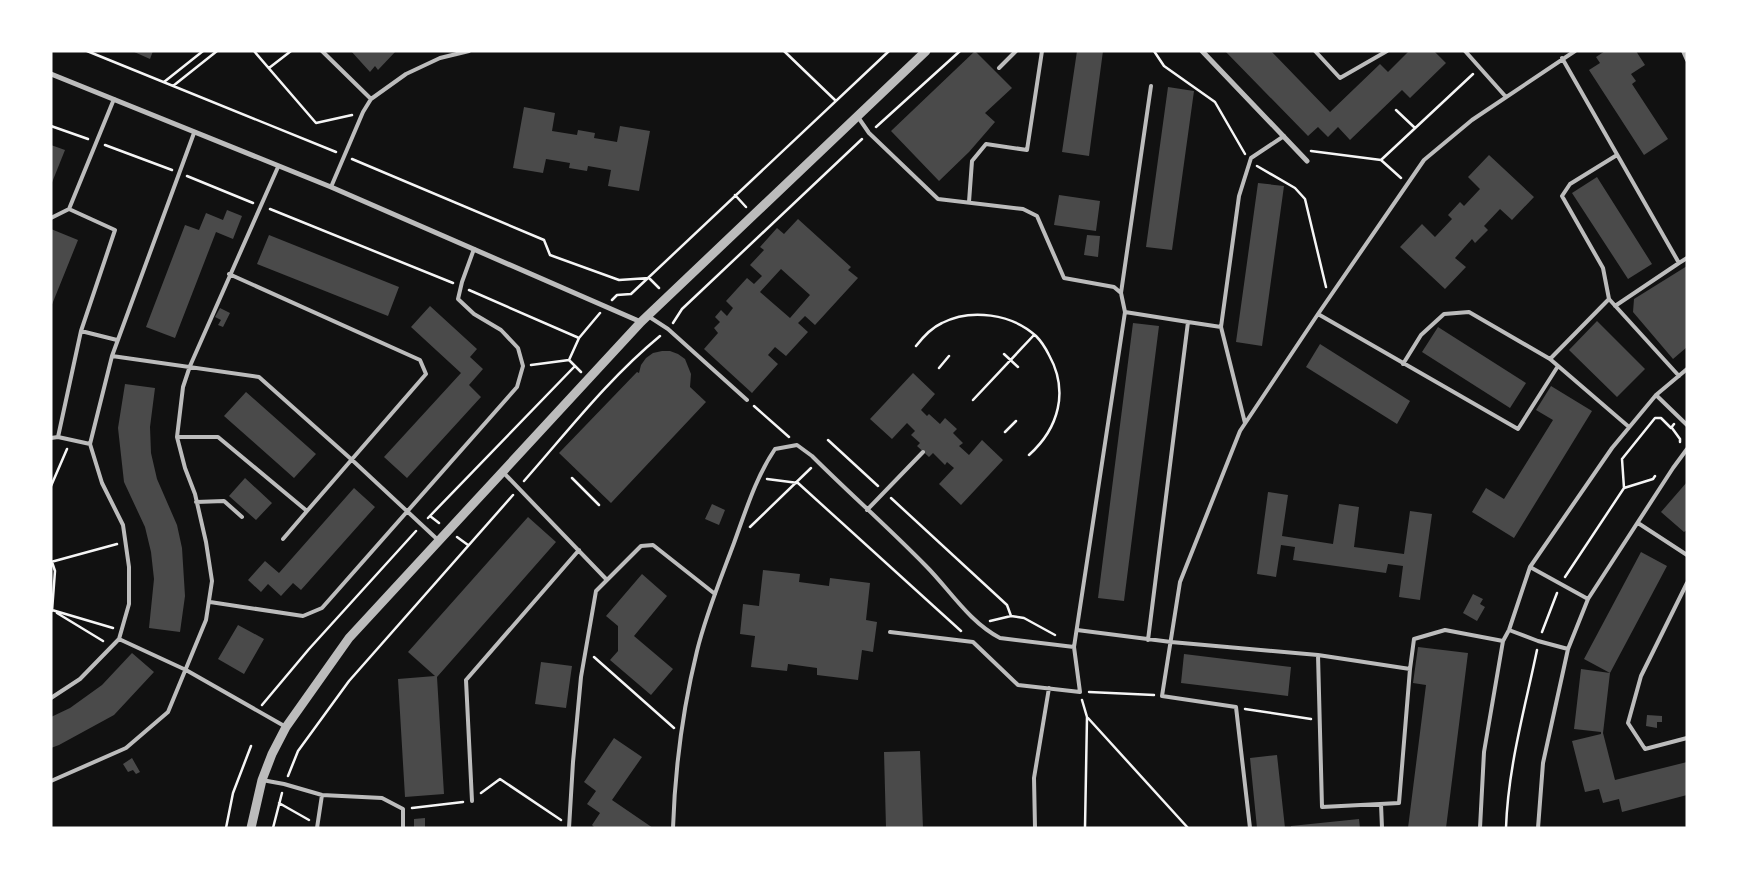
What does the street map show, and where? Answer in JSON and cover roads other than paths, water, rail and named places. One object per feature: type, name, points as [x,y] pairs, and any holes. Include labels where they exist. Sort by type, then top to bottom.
[{"type":"street","points":[[250,828],[269,760],[286,727],[349,638],[644,319],[926,51]]},
{"type":"street","points":[[1202,51],[1307,161]]},
{"type":"street","points":[[51,74],[331,187],[606,306],[644,319]]},
{"type":"lane","points":[[322,51],[371,99]]},
{"type":"lane","points":[[331,187],[363,112],[371,99],[406,74],[440,58],[469,51]]},
{"type":"lane","points":[[999,68],[1016,51]]},
{"type":"lane","points":[[969,202],[972,161],[986,144],[1027,150],[1042,51]]},
{"type":"lane","points":[[1315,51],[1340,78],[1387,51]]},
{"type":"lane","points":[[1465,51],[1506,97]]},
{"type":"lane","points":[[1250,828],[1236,707],[1162,696],[1180,582],[1240,431],[1424,160],[1472,120],[1575,51]]},
{"type":"lane","points":[[1683,51],[1687,60]]},
{"type":"lane","points":[[1562,58],[1679,263]]},
{"type":"lane","points":[[890,632],[973,642],[1018,685],[1080,692],[1074,647],[1125,312],[1121,293],[1150,86]]},
{"type":"lane","points":[[51,218],[69,209],[114,99]]},
{"type":"lane","points":[[857,116],[869,133],[938,199],[1023,208],[1037,216],[1064,278],[1114,287],[1121,293]]},
{"type":"lane","points":[[51,698],[80,679],[119,639],[129,604],[129,567],[123,525],[102,483],[90,444],[117,340],[194,133]]},
{"type":"lane","points":[[1246,423],[1221,327],[1239,196],[1251,158],[1284,136]]},
{"type":"lane","points":[[1617,155],[1570,184],[1562,196],[1603,268],[1609,299],[1679,376]]},
{"type":"lane","points":[[51,781],[126,748],[168,712],[206,620],[212,581],[206,542],[177,437],[183,387],[229,274],[278,167]]},
{"type":"lane","points":[[58,437],[81,331],[115,230],[69,209]]},
{"type":"lane","points":[[210,602],[303,616],[322,608],[517,387],[523,366],[518,348],[501,330],[474,314],[458,300],[474,249]]},
{"type":"lane","points":[[1615,306],[1687,258]]},
{"type":"lane","points":[[229,274],[420,360],[426,374],[283,539]]},
{"type":"lane","points":[[1550,360],[1609,299]]},
{"type":"lane","points":[[1125,312],[1221,327]]},
{"type":"lane","points":[[1403,364],[1421,335],[1444,314],[1469,312],[1550,360],[1629,427]]},
{"type":"lane","points":[[1318,314],[1518,429],[1558,366]]},
{"type":"lane","points":[[644,319],[668,329],[747,400]]},
{"type":"lane","points":[[1148,640],[1188,322]]},
{"type":"lane","points":[[81,331],[117,340]]},
{"type":"lane","points":[[112,356],[259,377],[438,540]]},
{"type":"lane","points":[[1480,828],[1484,752],[1503,641],[1509,630],[1530,567],[1612,448],[1656,395],[1687,369]]},
{"type":"lane","points":[[1656,395],[1687,425]]},
{"type":"lane","points":[[51,438],[58,437],[90,444]]},
{"type":"lane","points":[[177,437],[218,437],[307,510]]},
{"type":"lane","points":[[673,828],[680,734],[697,650],[715,594],[762,467],[775,449],[797,445],[817,462],[926,566],[976,621],[991,633],[1000,638],[1074,647]]},
{"type":"lane","points":[[1538,828],[1543,762],[1568,649],[1588,599],[1687,449]]},
{"type":"lane","points":[[867,510],[923,452]]},
{"type":"lane","points":[[503,471],[607,580]]},
{"type":"lane","points":[[196,502],[224,501],[242,518]]},
{"type":"lane","points":[[1638,523],[1687,555]]},
{"type":"lane","points":[[569,827],[573,762],[586,649],[596,591],[641,546],[654,545],[715,594]]},
{"type":"lane","points":[[472,801],[466,680],[579,550]]},
{"type":"lane","points":[[1530,567],[1588,599]]},
{"type":"lane","points":[[1687,583],[1640,676],[1628,723],[1645,749],[1687,738]]},
{"type":"lane","points":[[1077,630],[1148,640],[1318,655],[1410,669]]},
{"type":"lane","points":[[1318,655],[1322,806],[1399,803],[1414,639],[1444,630],[1503,641]]},
{"type":"lane","points":[[1509,630],[1538,642],[1568,649]]},
{"type":"lane","points":[[119,639],[186,670],[286,727]]},
{"type":"lane","points":[[1035,828],[1034,778],[1049,688]]},
{"type":"lane","points":[[262,780],[322,795],[382,798],[403,809],[403,828]]},
{"type":"lane","points":[[316,826],[322,795]]},
{"type":"lane","points":[[1381,804],[1382,828]]}]
